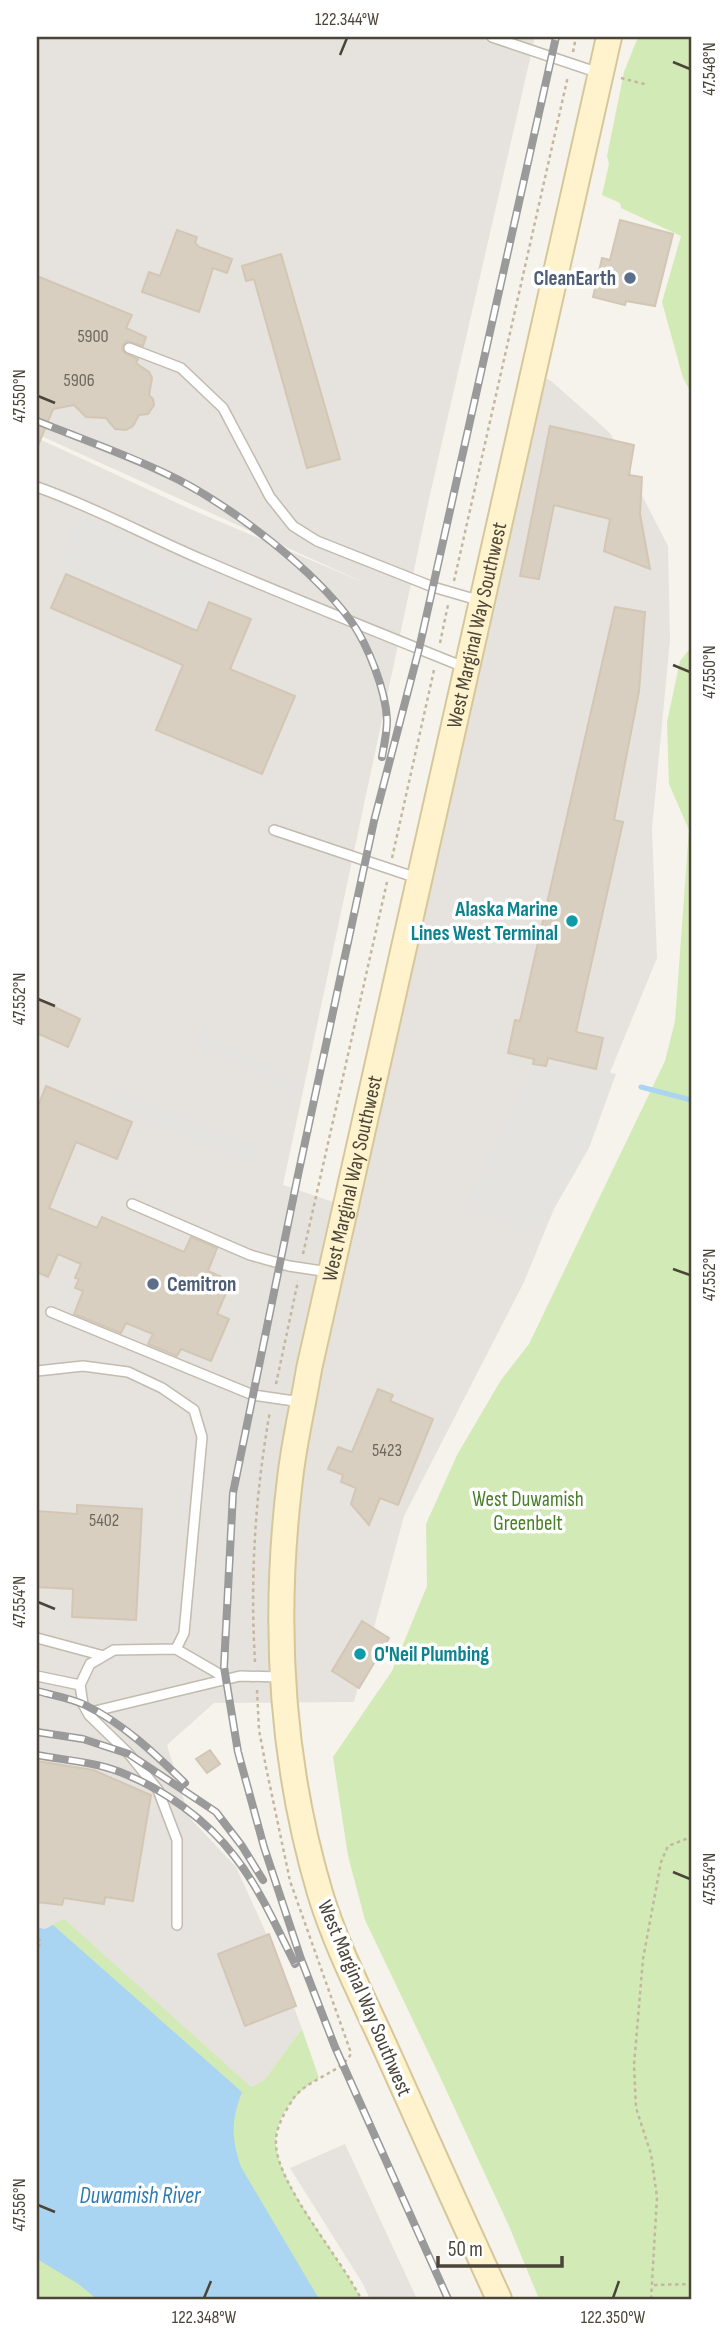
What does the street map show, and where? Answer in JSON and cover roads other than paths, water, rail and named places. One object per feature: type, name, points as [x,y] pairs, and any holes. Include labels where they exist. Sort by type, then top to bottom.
[{"type":"main road","name":"West Marginal Way Southwest","points":[[499,2299],[345,1958],[321,1895],[290,1766],[282,1677],[281,1592],[290,1478],[303,1402],[609,37]]},
{"type":"lane","points":[[492,37],[600,73]]},
{"type":"lane","points":[[129,348],[181,368],[223,408],[270,497],[293,526],[317,541],[407,577],[481,601]]},
{"type":"lane","points":[[37,487],[340,618],[466,668]]},
{"type":"lane","points":[[274,830],[419,878]]},
{"type":"lane","points":[[132,1204],[250,1255],[289,1266],[331,1272]]},
{"type":"lane","points":[[51,1312],[253,1395],[303,1402]]},
{"type":"lane","points":[[37,1371],[83,1366],[128,1372],[162,1388],[194,1410],[202,1437],[184,1633],[176,1649]]},
{"type":"lane","points":[[37,1638],[104,1656]]},
{"type":"lane","points":[[177,1925],[177,1840],[158,1790],[129,1754],[89,1715],[83,1704],[80,1685],[90,1664],[114,1650],[176,1649],[226,1678]]},
{"type":"lane","points":[[89,1715],[95,1711],[240,1675],[282,1677]]},
{"type":"lane","points":[[37,1676],[80,1685]]},
{"type":"water","name":"Duwamish River","points":[[53,1925],[242,2092],[234,2130],[235,2147],[241,2167],[319,2299],[97,2299],[77,2283],[37,2259],[37,1927],[45,1929]]},
{"type":"waterway","points":[[641,1087],[691,1100]]},
{"type":"railway","points":[[448,2299],[335,2047],[301,1959],[264,1847],[238,1752],[224,1667],[233,1493],[374,821],[419,649],[556,37]]},
{"type":"railway","points":[[37,421],[179,480],[225,507],[272,542],[316,581],[351,621],[375,669],[387,720],[382,757]]},
{"type":"railway","points":[[37,1691],[73,1700],[113,1721],[185,1783]]},
{"type":"railway","points":[[37,1732],[83,1739],[129,1754],[216,1812],[263,1880]]},
{"type":"railway","points":[[37,1755],[120,1772],[153,1787],[198,1818],[224,1843],[244,1869],[268,1909],[295,1964]]},
{"type":"place","name":"CleanEarth","points":[[630,278]]},
{"type":"place","name":"Alaska Marine Lines West Terminal","points":[[572,921]]},
{"type":"place","name":"Cemitron","points":[[153,1284]]},
{"type":"place","name":"O'Neil Plumbing","points":[[360,1654]]},
{"type":"park label","name":"West Duwamish Greenbelt","points":[[528,1511]]}]
